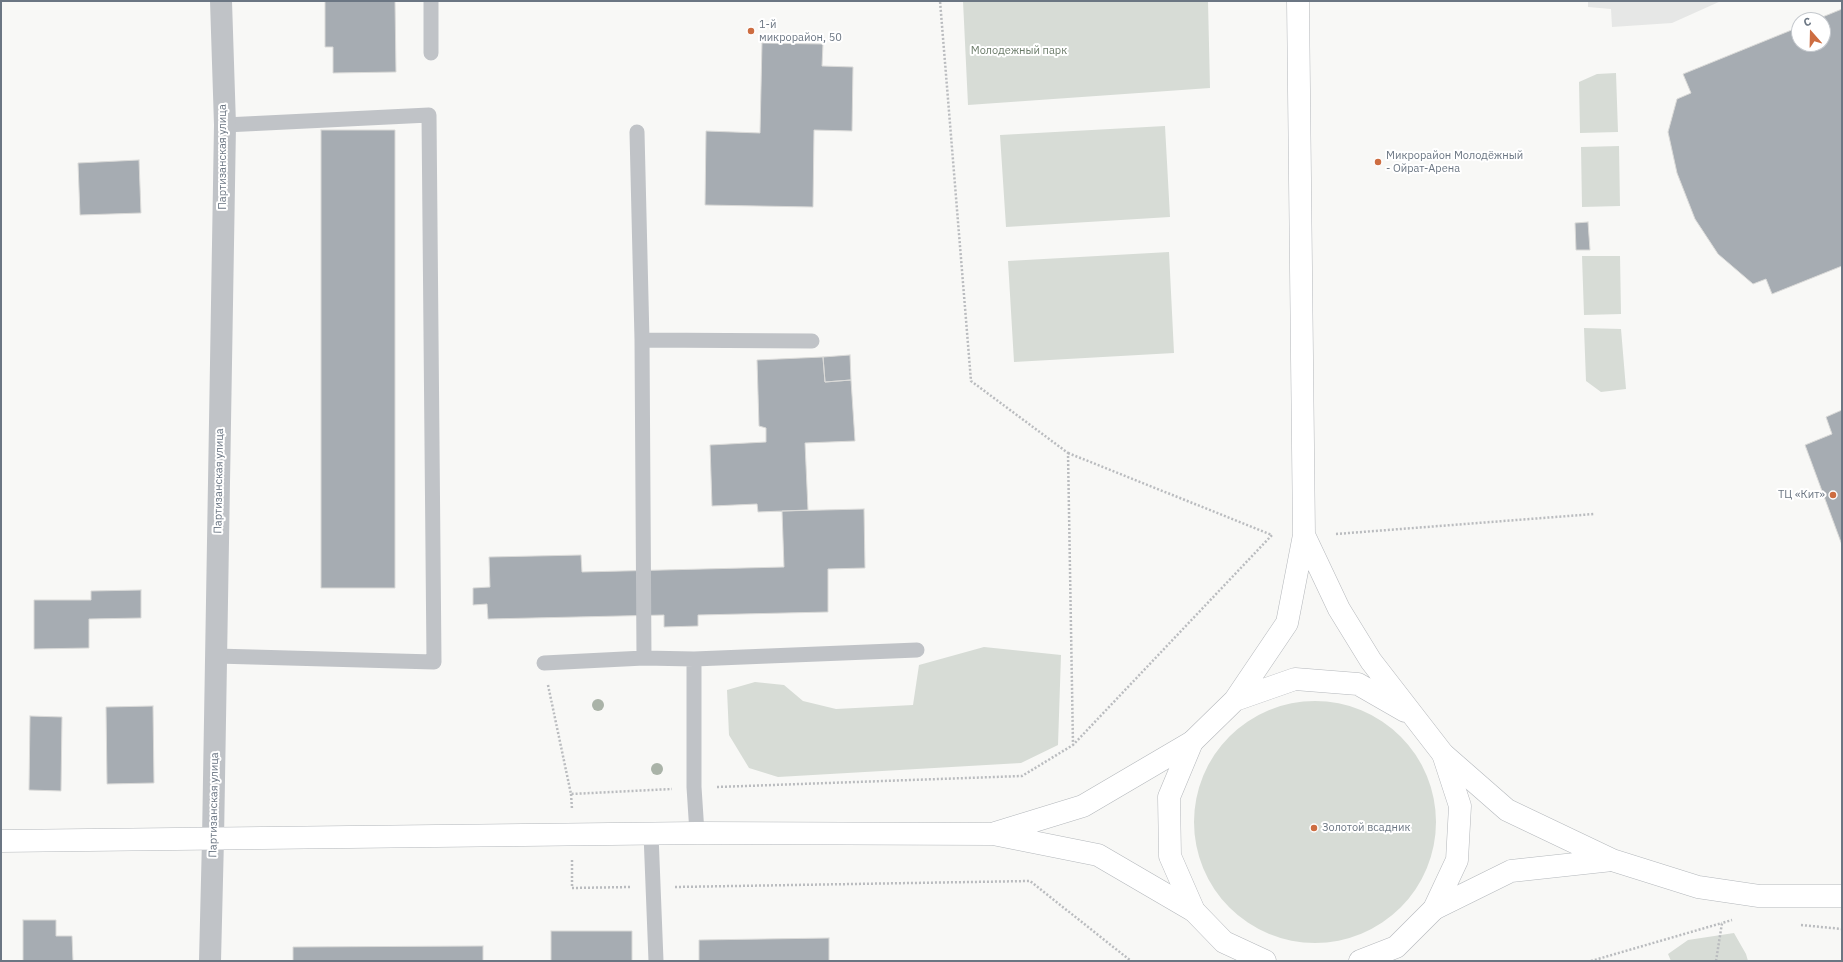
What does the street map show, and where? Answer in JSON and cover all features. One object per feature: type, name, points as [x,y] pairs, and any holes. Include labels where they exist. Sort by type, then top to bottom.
[{"type":"main road","points":[[992,834],[1083,806],[1192,742],[1235,700],[1287,623],[1304,535],[1298,1]]},
{"type":"main road","points":[[1304,535],[1339,609],[1371,661],[1443,754],[1507,810],[1612,860],[1698,887],[1759,896],[1842,896]]},
{"type":"main road","points":[[1235,700],[1295,679],[1358,684],[1413,716]]},
{"type":"main road","points":[[1192,742],[1169,796],[1170,856],[1194,911]]},
{"type":"main road","points":[[1360,961],[1391,954],[1434,909],[1457,860],[1460,806],[1443,754]]},
{"type":"main road","points":[[1,841],[697,833],[992,834],[1098,855],[1194,911],[1224,942],[1238,961]]},
{"type":"main road","points":[[1434,909],[1511,871],[1612,860]]},
{"type":"main road","points":[[1224,942],[1265,961]]},
{"type":"street","name":"Партизанская улица","points":[[210,961],[224,125],[221,1]]},
{"type":"lane","points":[[431,1],[431,53]]},
{"type":"lane","points":[[216,656],[434,662],[429,115],[224,125]]},
{"type":"lane","points":[[637,132],[642,340],[644,658]]},
{"type":"lane","points":[[642,340],[812,341]]},
{"type":"lane","points":[[544,663],[644,658],[694,659],[917,650]]},
{"type":"lane","points":[[694,659],[694,787],[697,833]]},
{"type":"lane","points":[[651,834],[656,961]]},
{"type":"path","points":[[544,663],[571,794],[694,787],[1022,776],[1072,746],[1272,535],[1068,453],[971,381],[940,1]]},
{"type":"path","points":[[1068,453],[1072,746]]},
{"type":"path","points":[[1336,534],[1594,514]]},
{"type":"path","points":[[573,835],[572,888],[1030,881],[1131,961]]},
{"type":"path","points":[[1591,961],[1737,918]]},
{"type":"path","points":[[1716,961],[1722,923]]},
{"type":"path","points":[[1797,924],[1842,929]]},
{"type":"shaded area","points":[[1588,1],[1721,1],[1672,23],[1612,27],[1611,9],[1588,7]]},
{"type":"green space","name":"Молодежный парк","points":[[963,1],[1208,1],[1210,88],[968,105]]},
{"type":"green space","points":[[1616,73],[1618,132],[1580,133],[1579,82],[1597,74]]},
{"type":"green space","points":[[1165,126],[1170,217],[1006,227],[1000,135]]},
{"type":"green space","points":[[1619,146],[1620,206],[1582,207],[1581,147]]},
{"type":"green space","points":[[1169,252],[1174,353],[1014,362],[1008,261]]},
{"type":"green space","points":[[1582,256],[1620,256],[1621,314],[1584,315]]},
{"type":"green space","points":[[1584,328],[1621,329],[1626,389],[1601,392],[1586,381]]},
{"type":"green space","points":[[984,647],[1061,655],[1058,745],[1021,763],[778,777],[749,768],[729,735],[727,690],[755,682],[784,685],[803,701],[836,709],[913,705],[919,665]]},
{"type":"green space","points":[[1315,701],[1339,703],[1361,710],[1382,721],[1401,736],[1416,755],[1427,776],[1434,798],[1436,822],[1434,846],[1427,868],[1416,889],[1401,908],[1382,923],[1361,934],[1339,941],[1315,943],[1291,941],[1269,934],[1248,923],[1229,908],[1214,889],[1203,868],[1196,846],[1194,822],[1196,798],[1203,776],[1214,755],[1229,736],[1248,721],[1269,710],[1291,703]]},
{"type":"green space","points":[[1734,933],[1746,954],[1748,961],[1671,961],[1668,954],[1688,940]]},
{"type":"building","points":[[325,1],[395,1],[396,72],[333,73],[333,47],[325,47]]},
{"type":"building","points":[[1842,9],[1842,266],[1772,294],[1766,279],[1753,284],[1718,254],[1695,219],[1677,173],[1668,132],[1677,99],[1691,93],[1683,74],[1791,30],[1791,52],[1831,52],[1831,13]]},
{"type":"building","points":[[762,43],[823,44],[822,66],[853,67],[852,131],[814,130],[813,207],[705,205],[706,131],[760,133]]},
{"type":"building","points":[[321,130],[395,130],[395,588],[321,588]]},
{"type":"building","points":[[139,160],[141,213],[80,215],[78,163]]},
{"type":"building","points":[[1588,222],[1590,250],[1576,250],[1575,223]]},
{"type":"building","points":[[850,355],[851,380],[825,382],[823,357]]},
{"type":"building","points":[[823,357],[825,382],[851,380],[855,441],[805,443],[808,510],[758,512],[757,504],[712,506],[710,445],[766,442],[766,428],[759,426],[757,360]]},
{"type":"building","name":"ТЦ «Кит»","points":[[1842,410],[1842,545],[1805,445],[1832,434],[1826,417]]},
{"type":"building","points":[[864,509],[865,568],[828,569],[828,612],[698,615],[698,626],[664,627],[664,615],[488,619],[487,604],[473,605],[473,588],[490,587],[489,557],[581,555],[582,572],[784,567],[782,511]]},
{"type":"building","points":[[141,590],[141,618],[89,619],[89,648],[34,649],[34,600],[91,600],[91,591]]},
{"type":"building","points":[[153,706],[154,783],[107,784],[106,707]]},
{"type":"building","points":[[30,716],[62,717],[61,791],[29,790]]},
{"type":"building","points":[[23,920],[56,920],[56,936],[72,936],[73,961],[23,961]]},
{"type":"building","points":[[551,931],[632,931],[632,961],[551,961]]},
{"type":"building","points":[[829,938],[829,961],[699,961],[699,940]]},
{"type":"building","points":[[483,946],[483,961],[293,961],[293,947]]},
{"type":"place","name":"1-й микрорайон, 50","points":[[751,31]]},
{"type":"place","name":"Микрорайон Молодёжный - Ойрат-Арена","points":[[1378,162]]},
{"type":"place","name":"ТЦ «Кит»","points":[[1833,495]]},
{"type":"place","name":"Золотой всадник","points":[[1314,828]]}]
